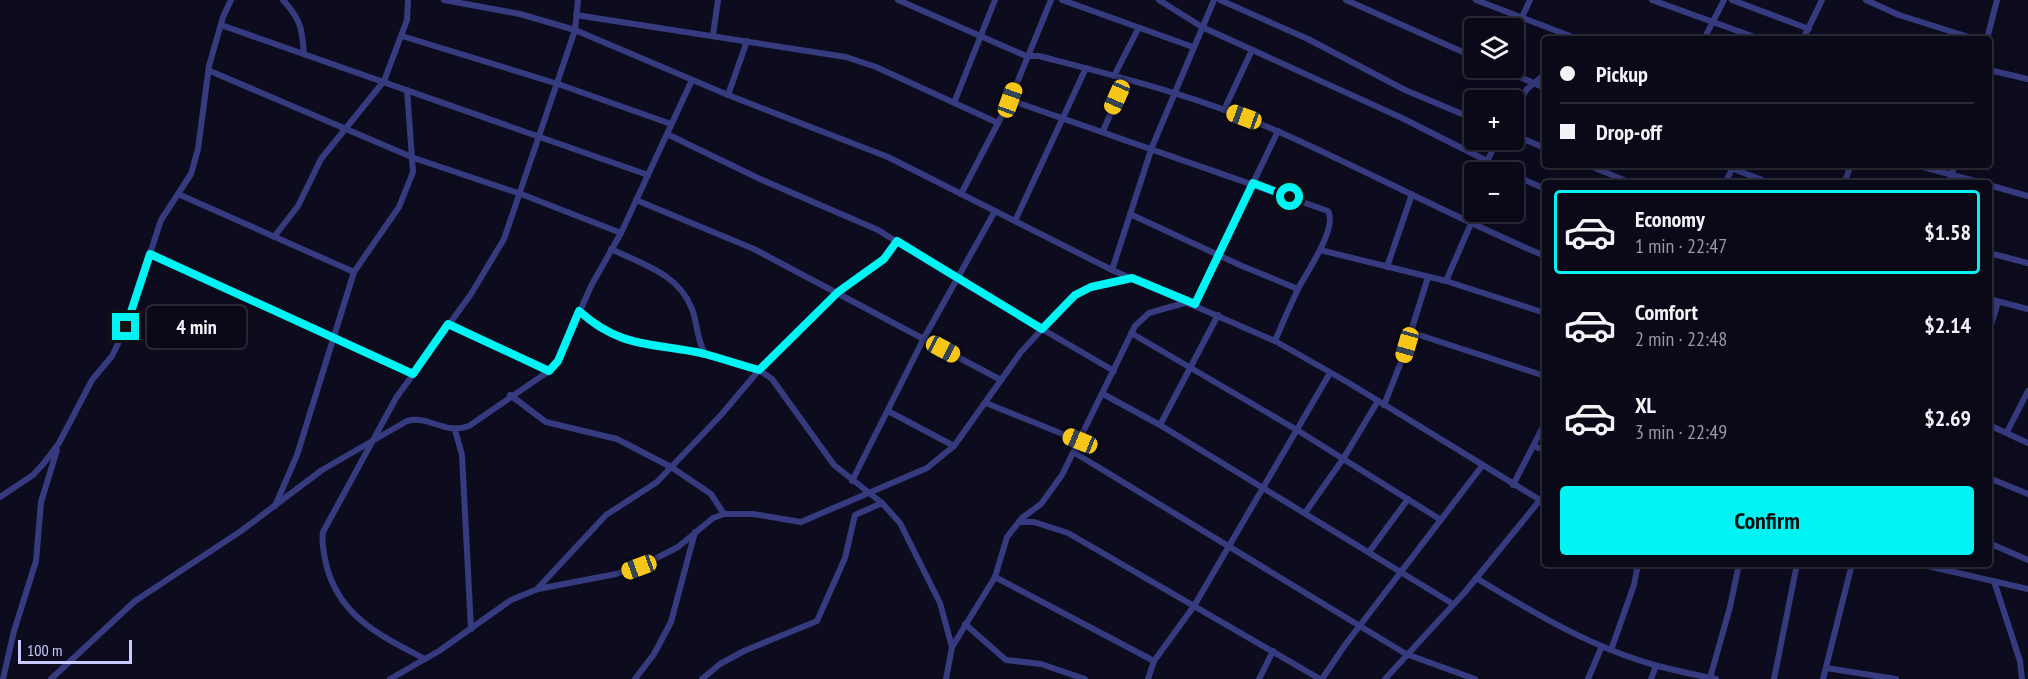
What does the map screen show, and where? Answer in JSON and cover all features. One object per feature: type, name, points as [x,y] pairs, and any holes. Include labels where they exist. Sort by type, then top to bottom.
[{"type":"street","points":[[0,497],[33,475],[58,443],[92,380],[112,356],[126,327],[161,220],[190,174],[198,149],[210,71],[221,24],[231,0]]},
{"type":"street","points":[[283,0],[296,14],[302,27],[304,54]]},
{"type":"street","points":[[274,237],[298,206],[321,159],[384,81],[407,20],[408,0]]},
{"type":"street","points":[[444,0],[520,14],[575,30],[728,95],[855,143],[1112,270],[1275,341],[1542,502],[1385,679]]},
{"type":"street","points":[[425,659],[362,624],[341,600],[330,580],[321,543],[323,532],[413,374],[471,294],[501,244],[521,194],[558,84],[575,30],[578,0]]},
{"type":"street","points":[[713,35],[718,0]]},
{"type":"street","points":[[898,0],[1026,56],[1039,56],[1175,92],[1278,131],[1412,194],[1471,225],[1542,255]]},
{"type":"street","points":[[954,103],[995,0]]},
{"type":"street","points":[[962,194],[1010,100],[1026,56],[1051,0]]},
{"type":"street","points":[[1062,0],[1193,47]]},
{"type":"street","points":[[1159,0],[1202,27],[1402,118],[1487,162],[1492,150]]},
{"type":"street","points":[[1112,270],[1152,147],[1214,0]]},
{"type":"street","points":[[1220,0],[1308,39],[1405,90],[1464,115]]},
{"type":"street","points":[[1346,0],[1464,53]]},
{"type":"street","points":[[1476,0],[1519,18]]},
{"type":"street","points":[[1521,18],[1530,0]]},
{"type":"street","points":[[1652,0],[1752,36]]},
{"type":"street","points":[[1706,36],[1724,0]]},
{"type":"street","points":[[1732,0],[1809,28]]},
{"type":"street","points":[[1805,36],[1821,0]]},
{"type":"street","points":[[1866,0],[1899,15],[1966,36]]},
{"type":"street","points":[[1988,36],[1994,1]]},
{"type":"street","points":[[576,15],[853,59],[998,123]]},
{"type":"street","points":[[1524,20],[1569,36]]},
{"type":"street","points":[[221,24],[648,175]]},
{"type":"street","points":[[1114,76],[1138,29]]},
{"type":"street","points":[[402,36],[558,84],[672,124]]},
{"type":"street","points":[[728,95],[747,41]]},
{"type":"street","points":[[1224,110],[1252,50]]},
{"type":"street","points":[[1015,221],[1086,68]]},
{"type":"street","points":[[210,71],[414,158],[521,194],[621,233]]},
{"type":"street","points":[[1992,71],[2028,79]]},
{"type":"street","points":[[1524,96],[1542,76]]},
{"type":"street","points":[[1523,78],[1542,87]]},
{"type":"street","points":[[51,679],[135,601],[275,506],[322,470],[414,419],[455,430],[469,426],[510,395],[549,371],[558,361],[579,311],[621,233],[692,80]]},
{"type":"street","points":[[1102,131],[1125,80]]},
{"type":"street","points":[[275,506],[297,455],[354,272],[381,237],[402,202],[413,172],[414,158],[407,90]]},
{"type":"street","points":[[1010,100],[1152,147],[1328,211],[1330,221],[1320,250],[1298,289],[1275,341]]},
{"type":"street","points":[[946,679],[952,647],[995,577],[1007,537],[1019,522],[1041,504],[1074,453],[1131,333],[1149,313],[1191,303],[1278,131]]},
{"type":"street","points":[[667,134],[760,179],[852,217],[897,241],[958,280],[1114,371]]},
{"type":"street","points":[[1524,139],[1542,147]]},
{"type":"street","points":[[1594,168],[1619,180]]},
{"type":"street","points":[[1735,168],[1763,180]]},
{"type":"street","points":[[1927,168],[1971,180]]},
{"type":"street","points":[[1951,180],[1953,168]]},
{"type":"street","points":[[1524,180],[1542,188]]},
{"type":"street","points":[[1992,186],[2028,196]]},
{"type":"street","points":[[178,194],[354,272]]},
{"type":"street","points":[[1387,267],[1412,194]]},
{"type":"street","points":[[636,200],[754,249],[1001,380]]},
{"type":"street","points":[[852,481],[924,338],[995,211]]},
{"type":"street","points":[[1130,214],[1298,289]]},
{"type":"street","points":[[1446,281],[1472,222]]},
{"type":"street","points":[[538,589],[606,515],[649,488],[721,416],[759,370],[838,292],[884,259],[897,241]]},
{"type":"street","points":[[611,249],[673,279],[691,307],[696,336],[705,354]]},
{"type":"street","points":[[1320,250],[1446,281],[1542,312]]},
{"type":"street","points":[[150,254],[413,374]]},
{"type":"street","points":[[1992,254],[2028,263]]},
{"type":"street","points":[[1305,513],[1381,403],[1410,332],[1428,277]]},
{"type":"street","points":[[390,679],[471,629],[501,606],[538,589],[633,569],[670,551],[713,518],[724,514],[753,514],[801,522],[927,468],[954,446],[1001,380],[1042,329],[1075,295],[1091,287],[1132,278]]},
{"type":"street","points":[[1992,300],[2028,309]]},
{"type":"street","points":[[1992,321],[1998,302]]},
{"type":"street","points":[[579,311],[596,326],[622,339],[705,354],[759,370],[777,385],[834,465],[882,503],[900,523],[940,603],[952,647]]},
{"type":"street","points":[[1160,425],[1218,315]]},
{"type":"street","points":[[448,324],[549,371]]},
{"type":"street","points":[[1410,332],[1542,375]]},
{"type":"street","points":[[1131,333],[1297,430],[1441,520]]},
{"type":"street","points":[[1148,679],[1154,661],[1194,606],[1330,373]]},
{"type":"street","points":[[2007,432],[2028,393]]},
{"type":"street","points":[[1103,394],[1160,425],[1453,604]]},
{"type":"street","points":[[510,395],[546,422],[617,439],[671,467],[711,494],[724,514]]},
{"type":"street","points":[[986,403],[1080,441]]},
{"type":"street","points":[[888,411],[954,446]]},
{"type":"street","points":[[1992,426],[2028,443]]},
{"type":"street","points":[[1514,484],[1542,429]]},
{"type":"street","points":[[455,430],[462,455],[471,629]]},
{"type":"street","points":[[3,679],[14,631],[36,561],[42,502],[58,443]]},
{"type":"street","points":[[1533,446],[1542,449]]},
{"type":"street","points":[[1074,453],[1406,654],[1472,678]]},
{"type":"street","points":[[1019,522],[1034,522],[1068,533],[1321,679],[1482,466]]},
{"type":"street","points":[[1992,479],[2028,494]]},
{"type":"street","points":[[1369,552],[1408,499]]},
{"type":"street","points":[[702,679],[715,668],[744,651],[818,621],[845,558],[853,519],[858,512],[882,503]]},
{"type":"street","points":[[635,679],[654,654],[671,622],[696,532]]},
{"type":"street","points":[[1992,544],[2028,560]]},
{"type":"street","points":[[1611,650],[1634,585],[1637,567]]},
{"type":"street","points":[[1476,578],[1557,626],[1611,650],[1656,666],[1713,678],[1738,567]]},
{"type":"street","points":[[1774,679],[1796,567]]},
{"type":"street","points":[[1823,679],[1851,567]]},
{"type":"street","points":[[1932,567],[2028,589]]},
{"type":"street","points":[[995,577],[1154,661]]},
{"type":"street","points":[[1994,581],[2020,660],[2022,679]]},
{"type":"street","points":[[965,624],[1006,660],[1041,664],[1085,679]]},
{"type":"street","points":[[1588,679],[1602,646]]},
{"type":"street","points":[[1259,679],[1273,651]]},
{"type":"street","points":[[1651,679],[1656,666]]},
{"type":"street","points":[[1826,668],[1896,679]]},
{"type":"route","points":[[126,327],[150,254],[413,374],[448,324],[549,371],[558,361],[579,311],[596,326],[633,343],[705,354],[759,370],[838,292],[884,259],[897,241],[1042,329],[1058,311],[1083,290],[1132,278],[1195,304],[1253,183],[1290,197]]}]
